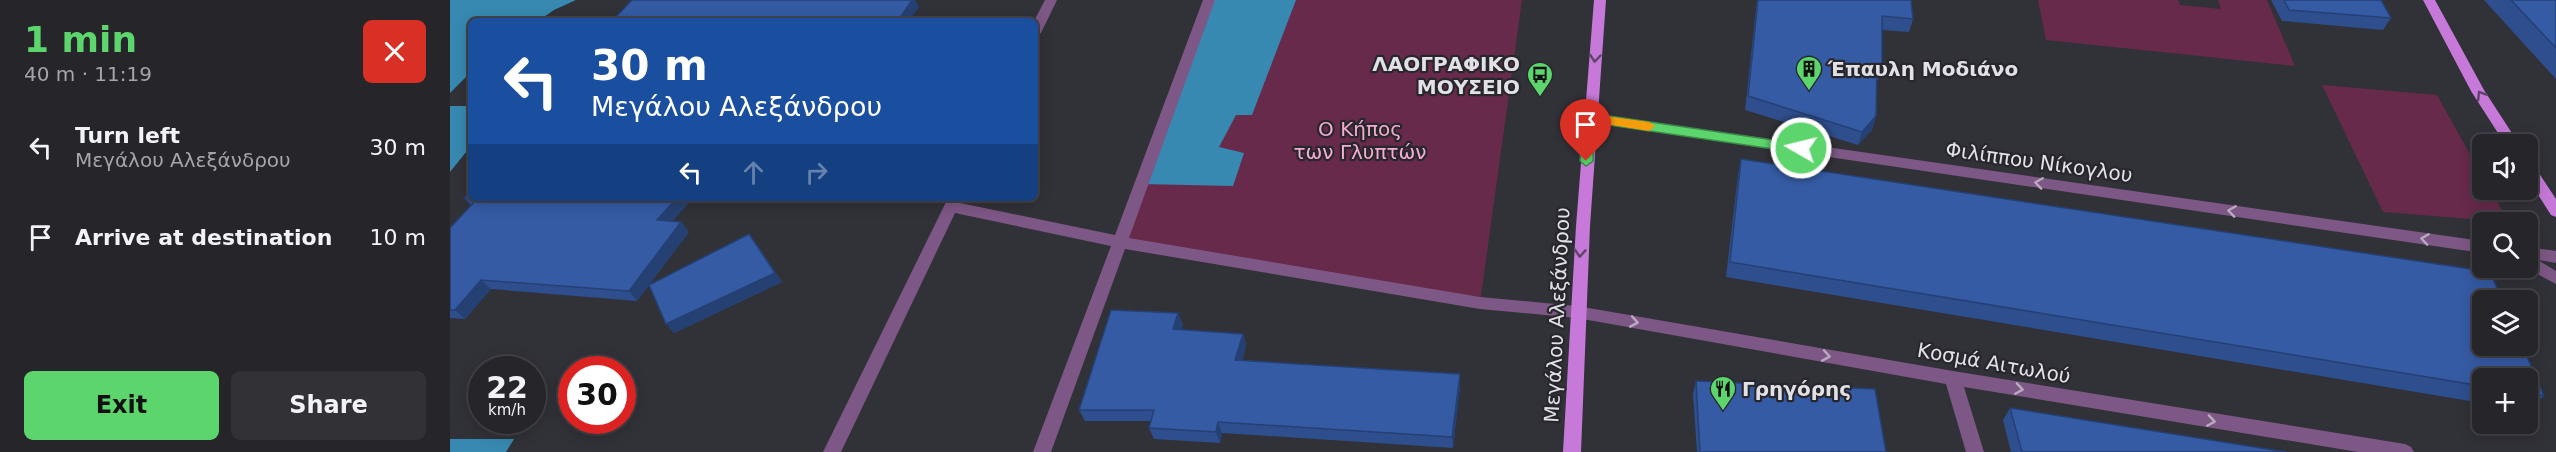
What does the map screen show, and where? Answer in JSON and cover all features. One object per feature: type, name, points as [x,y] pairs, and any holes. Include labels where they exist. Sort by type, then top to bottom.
[{"type":"main road","name":"Μεγάλου Αλεξάνδρου","points":[[1572,452],[1577,312],[1589,118],[1600,0]]},
{"type":"main road","points":[[2429,0],[2478,91],[2506,134]]},
{"type":"main road","points":[[2538,182],[2553,203]]},
{"type":"street","points":[[1038,27],[1051,0]]},
{"type":"street","points":[[1042,452],[1209,0]]},
{"type":"street","name":"Φιλίππου Νίκογλου","points":[[1589,118],[2472,246]]},
{"type":"street","points":[[832,452],[953,203]]},
{"type":"street","name":"Κοσμά Αιτωλού","points":[[953,203],[1120,242],[1480,303],[1577,312],[2338,447],[2405,452]]},
{"type":"street","points":[[2538,254],[2556,257]]},
{"type":"street","points":[[2538,268],[2556,278]]},
{"type":"street","points":[[1953,378],[1975,452]]},
{"type":"green space","name":"Ο Κήπος των Γλυπτών","points":[[1209,0],[1522,0],[1480,303],[1120,242]]},
{"type":"green space","points":[[2038,0],[2178,0],[2180,5],[2221,9],[2218,0],[2267,0],[2295,66],[2046,40]]},
{"type":"green space","points":[[2322,85],[2437,95],[2472,158],[2472,200],[2496,200],[2503,212],[2472,212],[2472,219],[2383,212]]},
{"type":"water","points":[[450,0],[576,0],[542,18],[468,18],[468,75],[450,93]]},
{"type":"water","points":[[1209,0],[1296,0],[1252,115],[1236,115],[1219,147],[1244,153],[1233,186],[1141,184]]},
{"type":"water","points":[[450,106],[468,106],[468,150],[450,172]]},
{"type":"water","points":[[450,439],[514,439],[506,452],[450,452]]},
{"type":"building","points":[[632,0],[912,0],[900,18],[615,18]]},
{"type":"building","points":[[1758,0],[1911,0],[1913,19],[1882,16],[1882,66],[1877,65],[1876,116],[1862,132],[1748,96]]},
{"type":"building","points":[[2284,0],[2381,0],[2391,18],[2289,10]]},
{"type":"building","points":[[2511,0],[2556,0],[2556,48]]},
{"type":"building","points":[[1741,159],[2472,269],[2472,278],[2493,278],[2498,290],[2472,290],[2472,356],[2527,356],[2532,368],[2472,368],[2472,384],[1730,262]]},
{"type":"building","points":[[475,201],[674,201],[657,220],[681,222],[629,291],[481,280],[455,310],[450,310],[450,228]]},
{"type":"building","points":[[749,234],[775,273],[666,324],[649,285]]},
{"type":"building","points":[[1111,310],[1178,313],[1173,329],[1243,334],[1235,360],[1460,374],[1452,437],[1218,422],[1216,432],[1149,428],[1154,410],[1079,410]]},
{"type":"building","points":[[1696,381],[1875,389],[1886,452],[1700,452]]},
{"type":"building","points":[[2538,382],[2544,396],[2538,395]]},
{"type":"building","points":[[2010,408],[2286,452],[2022,452]]},
{"type":"slow traffic","points":[[1598,119],[1649,126]]},
{"type":"place","name":"Έπαυλη Μοδιάνο","points":[[1809,92]]},
{"type":"place","name":"ΛΑΟΓΡΑΦΙΚΟ ΜΟΥΣΕΙΟ","points":[[1540,98]]},
{"type":"place","name":"Γρηγόρης","points":[[1723,412]]},
{"type":"route","points":[[1586,161],[1589,118],[1801,148]]}]
